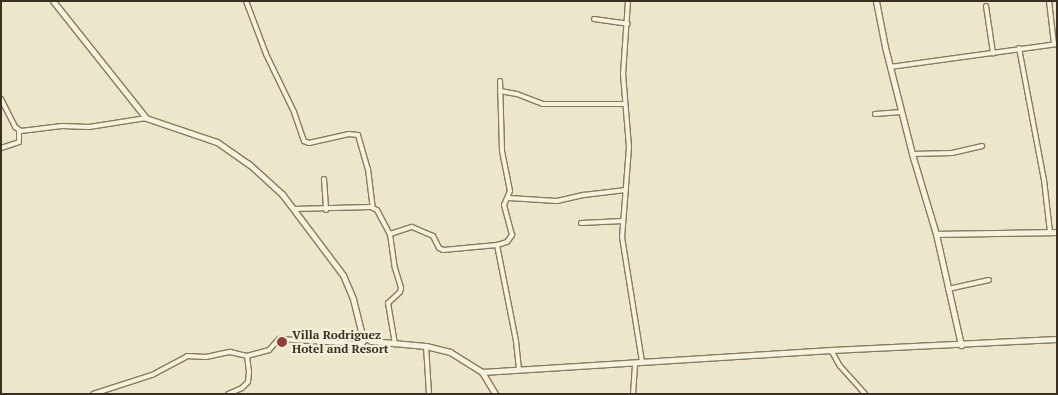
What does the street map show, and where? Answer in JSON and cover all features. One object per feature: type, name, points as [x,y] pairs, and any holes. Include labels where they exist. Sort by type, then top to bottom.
[{"type":"street","points":[[53,1],[146,118]]},
{"type":"street","points":[[246,1],[266,54],[294,112],[304,141],[308,143],[349,134],[358,135],[368,169],[373,208]]},
{"type":"street","points":[[628,1],[628,24],[623,74],[629,137],[623,249],[642,362]]},
{"type":"street","points":[[876,1],[912,154],[936,234],[961,345]]},
{"type":"street","points":[[890,67],[1056,44],[1049,1]]},
{"type":"street","points":[[986,6],[993,53]]},
{"type":"street","points":[[594,19],[628,24]]},
{"type":"street","points":[[1019,48],[1044,180],[1050,232]]},
{"type":"street","points":[[390,234],[412,227],[433,236],[439,248],[443,250],[497,245],[508,242],[511,238],[504,205],[509,198],[509,184],[502,151],[500,81]]},
{"type":"street","points":[[500,91],[517,94],[543,104],[625,104]]},
{"type":"street","points":[[1,99],[15,127],[19,130],[20,141],[1,148]]},
{"type":"street","points":[[875,114],[902,112]]},
{"type":"street","points":[[19,130],[62,126],[89,126],[146,118],[223,145],[262,175],[294,209],[343,275],[354,299],[361,334],[366,339],[395,344],[426,346],[450,352],[482,372],[496,394]]},
{"type":"street","points":[[912,154],[952,153],[982,146]]},
{"type":"street","points":[[324,180],[326,210]]},
{"type":"street","points":[[509,198],[558,201],[584,195],[626,190]]},
{"type":"street","points":[[294,209],[373,208],[377,210],[390,234],[401,290],[388,303],[395,344]]},
{"type":"street","points":[[582,223],[623,221]]},
{"type":"street","points":[[936,234],[1057,232]]},
{"type":"street","points":[[497,245],[516,341],[518,370]]},
{"type":"street","points":[[948,289],[989,280]]},
{"type":"street","points":[[93,394],[152,375],[176,361],[190,356],[206,357],[230,352],[247,356],[268,350],[281,338],[358,344],[363,343],[366,339]]},
{"type":"street","points":[[482,372],[830,350],[1057,339]]},
{"type":"street","points":[[426,346],[429,394]]},
{"type":"street","points":[[830,350],[840,366],[865,394]]},
{"type":"street","points":[[228,394],[242,388],[248,382],[247,356]]},
{"type":"street","points":[[633,394],[635,363]]},
{"type":"place","name":"Villa Rodriguez Hotel and Resort","points":[[282,342]]}]
